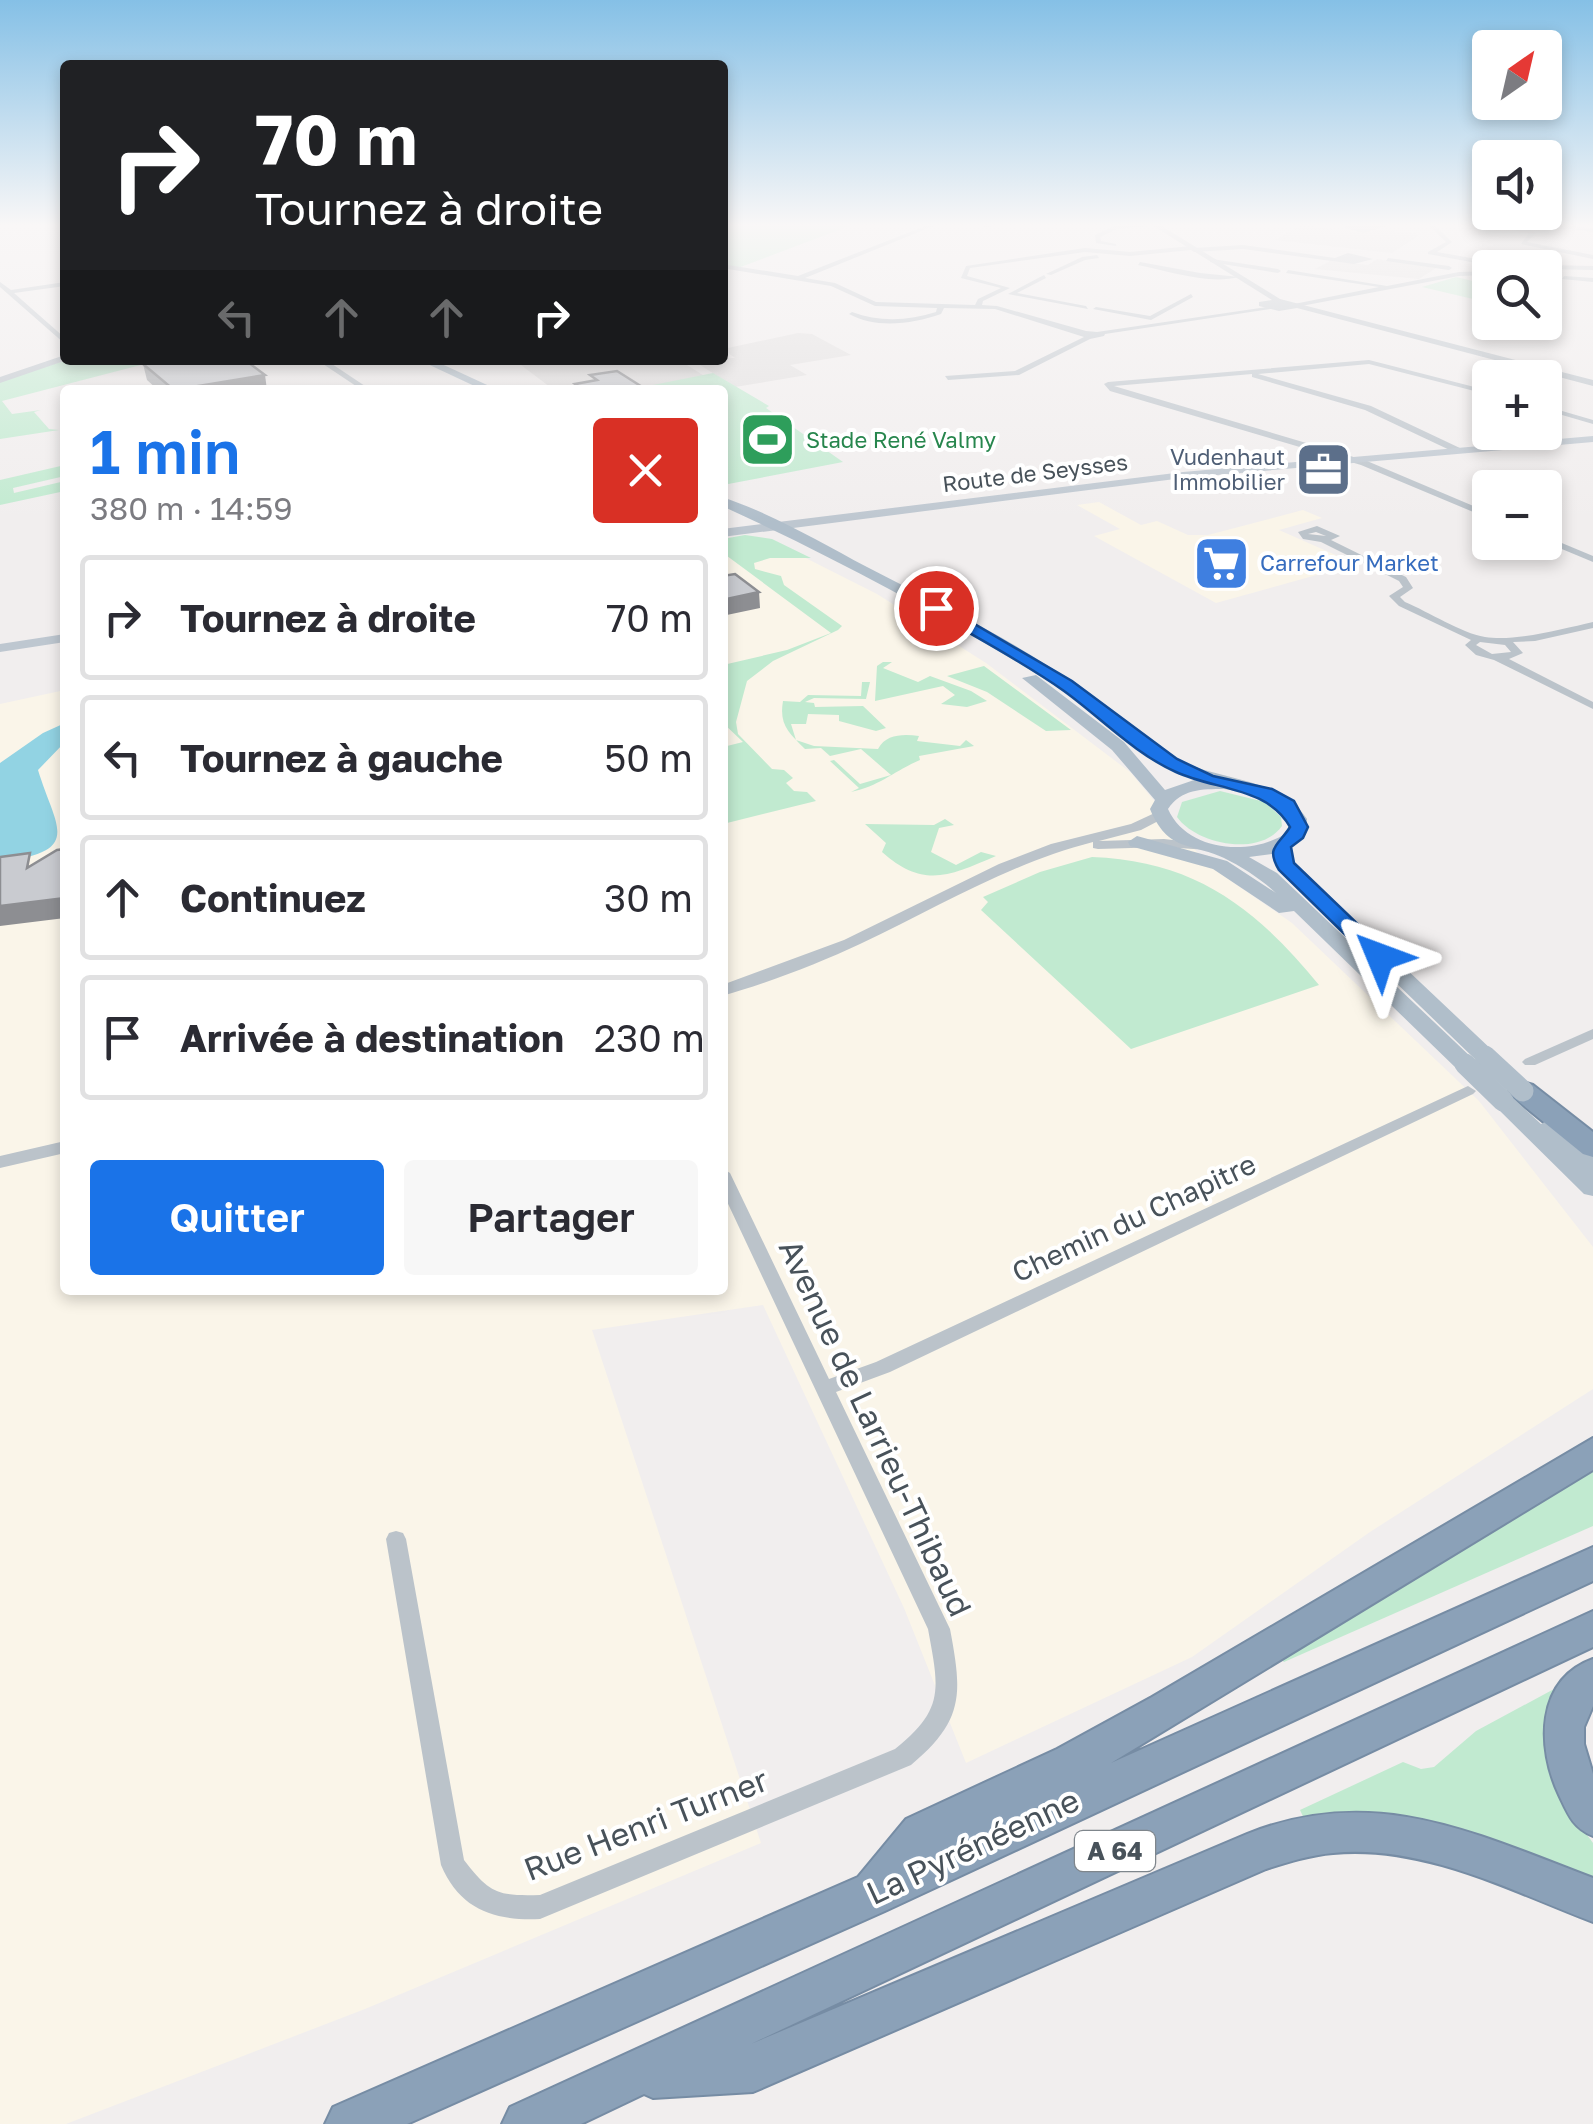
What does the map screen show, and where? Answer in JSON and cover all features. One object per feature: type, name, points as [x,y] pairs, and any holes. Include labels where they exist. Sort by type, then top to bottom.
[{"type":"highway","points":[[1513,1096],[1593,1147]]},
{"type":"highway","points":[[869,1895],[922,1834],[1072,1763],[1166,1710],[1593,1452]]},
{"type":"highway","name":"La Pyrénéenne","points":[[350,2124],[869,1895],[1593,1563]]},
{"type":"highway","name":"A 64","points":[[527,2124],[1593,1628]]},
{"type":"highway","points":[[1593,1677],[1574,1695],[1564,1721],[1562,1749],[1593,1815]]},
{"type":"highway","points":[[638,2075],[753,2068],[1262,1849],[1309,1836],[1342,1831],[1382,1833],[1427,1842],[1593,1900]]},
{"type":"main road","points":[[424,365],[466,385]]},
{"type":"main road","points":[[435,365],[481,385]]},
{"type":"main road","name":"Route de Seysses","points":[[728,532],[1183,475],[1593,439]]},
{"type":"main road","points":[[728,507],[987,636],[1066,685],[1171,763],[1224,784],[1266,793],[1294,812],[1297,834],[1282,845],[1256,852],[1213,849]]},
{"type":"main road","points":[[769,527],[914,605],[1034,681],[1118,746],[1178,836],[1270,877],[1354,957],[1475,1060]]},
{"type":"main road","points":[[0,648],[60,639]]},
{"type":"main road","points":[[1162,807],[1188,786],[1224,784]]},
{"type":"main road","points":[[1138,842],[1220,865],[1297,917],[1324,942],[1354,957]]},
{"type":"main road","points":[[1282,845],[1280,854],[1286,866],[1475,1060],[1593,1164]]},
{"type":"main road","points":[[1513,1096],[1593,1188]]},
{"type":"street","points":[[1050,324],[1086,335]]},
{"type":"street","points":[[948,378],[998,376],[1026,370],[1086,335],[1165,324]]},
{"type":"street","points":[[1361,324],[1593,383]]},
{"type":"street","points":[[0,380],[60,360]]},
{"type":"street","points":[[1472,388],[1369,362],[1108,384],[1113,389],[1354,460],[1472,509]]},
{"type":"street","points":[[328,365],[358,385]]},
{"type":"street","points":[[1247,371],[1368,408],[1459,451]]},
{"type":"street","points":[[1562,413],[1593,422]]},
{"type":"street","points":[[1321,450],[1333,462]]},
{"type":"street","points":[[1323,540],[1409,584],[1394,596],[1402,604],[1478,639],[1536,638],[1593,625]]},
{"type":"street","points":[[1562,545],[1593,559]]},
{"type":"street","points":[[1494,657],[1516,652],[1536,638]]},
{"type":"street","points":[[1478,639],[1470,645],[1472,648],[1538,676],[1593,706]]},
{"type":"street","points":[[1499,640],[1538,676]]},
{"type":"street","points":[[728,989],[850,944],[1056,846],[1136,827],[1162,807]]},
{"type":"street","points":[[1033,856],[1138,842],[1213,849]]},
{"type":"street","points":[[1530,1062],[1593,1033]]},
{"type":"street","name":"Chemin du Chapitre","points":[[823,1390],[883,1367],[1468,1091]]},
{"type":"street","points":[[0,1162],[60,1148]]},
{"type":"street","name":"Avenue de Larrieu-Thibaud","points":[[728,1186],[938,1630],[948,1675],[946,1708],[931,1736],[903,1757]]},
{"type":"street","name":"Rue Henri Turner","points":[[396,1539],[453,1865],[474,1893],[504,1910],[540,1907],[903,1757]]},
{"type":"shaded area","points":[[798,333],[812,334],[851,355],[790,365],[807,375],[735,387],[700,365],[728,365],[728,358],[735,358],[728,348]]},
{"type":"shaded area","points":[[521,365],[687,365],[706,377],[657,385],[547,385]]},
{"type":"shaded area","points":[[1099,502],[1141,525],[1157,521],[1188,535],[1208,535],[1303,510],[1322,518],[1279,530],[1356,564],[1216,603],[1094,536],[1120,529],[1077,505]]},
{"type":"shaded area","points":[[766,538],[877,594],[986,663],[1130,772],[1208,865],[1292,923],[1479,1101],[1593,1247],[1593,1389],[1370,1532],[1192,1657],[966,1763],[904,1608],[763,1305],[592,1330],[761,1843],[365,2009],[66,2124],[0,2124],[0,704],[60,691],[60,1295],[728,1295],[728,539]]},
{"type":"green space","points":[[60,362],[141,365],[2,401],[12,414],[41,410],[34,412],[49,429],[59,430],[0,439],[0,381]]},
{"type":"green space","name":"Stade René Valmy","points":[[713,373],[769,406],[766,408],[843,462],[728,484],[728,385],[653,385]]},
{"type":"green space","name":"Stade René Valmy","points":[[622,381],[628,385],[596,385]]},
{"type":"green space","points":[[60,466],[60,477],[13,488],[14,493],[60,482],[60,492],[0,505],[0,480]]},
{"type":"green space","points":[[745,535],[772,539],[811,558],[770,558],[754,563],[755,569],[781,576],[784,585],[842,626],[838,630],[773,661],[747,681],[736,722],[738,734],[772,769],[784,770],[793,778],[786,783],[794,791],[807,792],[816,801],[728,823],[728,746],[743,742],[728,728],[728,664],[787,650],[831,633],[728,557],[728,538]]},
{"type":"green space","points":[[892,662],[883,668],[918,682],[930,676],[987,701],[967,707],[941,704],[955,695],[943,686],[875,701],[877,666]]},
{"type":"green space","points":[[984,666],[1071,730],[1046,731],[987,692],[947,676]]},
{"type":"green space","points":[[862,682],[870,682],[866,699],[814,698],[805,702],[814,703],[815,707],[863,706],[886,728],[876,731],[839,721],[839,715],[808,714],[806,724],[791,724],[796,740],[784,722],[783,701],[800,702],[808,695],[861,696]]},
{"type":"green space","points":[[907,735],[919,736],[917,741],[960,746],[966,740],[974,746],[919,756],[920,760],[879,782],[851,792],[859,788],[830,761],[834,760],[860,784],[891,775],[861,749],[830,756],[821,748],[805,749],[796,740],[814,746],[878,749],[890,738]]},
{"type":"green space","points":[[1220,791],[1265,802],[1281,817],[1282,826],[1259,842],[1229,844],[1199,835],[1177,817],[1182,802]]},
{"type":"green space","points":[[945,819],[954,825],[939,828],[931,852],[956,865],[981,852],[996,856],[950,873],[924,875],[897,864],[882,852],[886,843],[865,824],[934,825]]},
{"type":"green space","points":[[1092,857],[1162,868],[1220,893],[1271,933],[1319,985],[1131,1049],[981,910],[988,902],[983,897],[1040,872]]},
{"type":"green space","points":[[1593,1466],[1593,1526],[1284,1662],[1281,1659]]},
{"type":"green space","points":[[1554,1689],[1558,1693],[1569,1810],[1593,1843],[1593,1892],[1307,1825],[1300,1810],[1403,1762],[1421,1769],[1434,1767],[1476,1731]]},
{"type":"water","points":[[60,725],[60,747],[38,770],[56,822],[54,844],[26,857],[0,862],[0,763]]},
{"type":"building","points":[[144,365],[252,365],[265,375],[204,385],[168,385]]},
{"type":"building","points":[[617,371],[639,385],[575,384],[597,380],[590,375]]},
{"type":"building","points":[[735,574],[759,592],[728,599],[728,575]]},
{"type":"building","points":[[60,850],[60,899],[0,906],[0,857],[30,853],[27,868]]},
{"type":"place","name":"Stade René Valmy","points":[[767,440]]},
{"type":"place","name":"Vudenhaut Immobilier","points":[[1324,470]]},
{"type":"place","name":"Carrefour Market","points":[[1221,563]]},
{"type":"route","points":[[936,608],[1066,685],[1187,772],[1207,780],[1253,788],[1287,805],[1299,827],[1297,834],[1282,845],[1280,854],[1286,866],[1380,957]]}]
